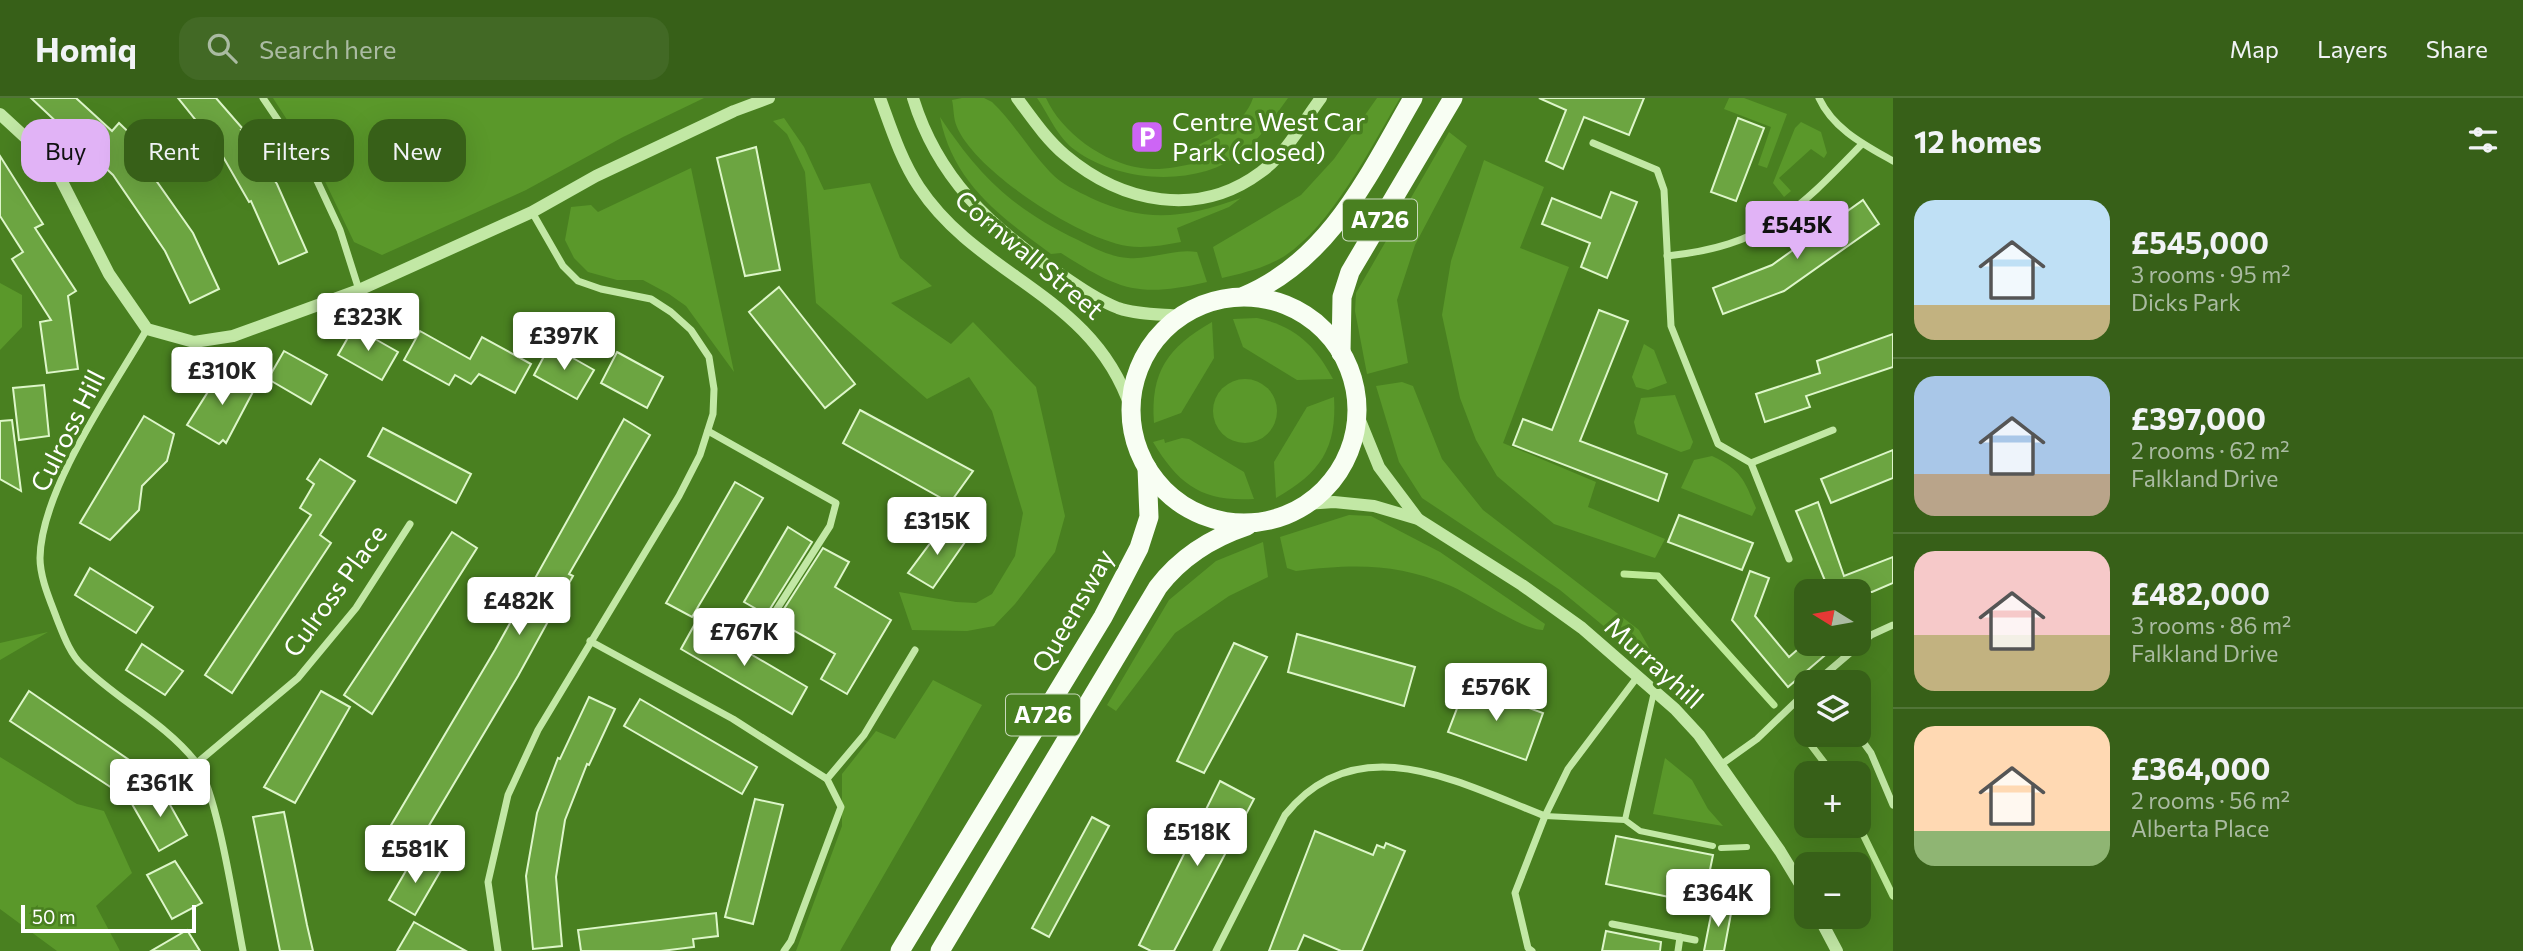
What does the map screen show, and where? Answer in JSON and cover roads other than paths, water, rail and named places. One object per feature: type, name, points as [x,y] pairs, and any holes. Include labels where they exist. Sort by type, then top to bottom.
[{"type":"highway","name":"A726","points":[[1248,524],[1212,518],[1191,509],[1173,498],[1146,467],[1136,442],[1131,409],[1142,362],[1156,338],[1182,316],[1211,303],[1253,295],[1307,257],[1336,226],[1413,98]]},
{"type":"highway","name":"A726","points":[[1343,356],[1342,297],[1350,272],[1453,98]]},
{"type":"highway","name":"A726","points":[[940,951],[1158,587],[1185,558],[1219,536],[1299,508],[1324,489],[1341,466],[1352,440],[1357,413],[1352,379],[1343,356],[1315,321],[1281,303],[1253,295]]},
{"type":"highway","name":"Queensway","points":[[900,951],[1103,617],[1139,548],[1149,517],[1146,467]]},
{"type":"street","points":[[263,98],[313,172],[340,230],[359,290]]},
{"type":"street","points":[[0,114],[52,162],[109,274],[147,329],[194,342],[233,336],[359,290],[532,212],[596,176],[734,111],[769,98]]},
{"type":"street","name":"Cornwall Street","points":[[880,98],[901,154],[919,188],[990,258],[1085,329],[1119,377],[1131,409]]},
{"type":"street","name":"Cornwall Street","points":[[913,98],[930,143],[946,171],[961,192],[999,231],[1074,284],[1116,307],[1182,316]]},
{"type":"street","points":[[1017,98],[1054,144],[1083,169],[1130,192],[1181,202],[1222,193],[1262,172],[1321,98]]},
{"type":"street","points":[[1819,98],[1827,115],[1862,144],[1893,161]]},
{"type":"street","points":[[1593,143],[1657,170],[1664,190],[1671,326],[1718,444],[1751,463],[1789,559]]},
{"type":"street","points":[[1667,256],[1708,251],[1746,239],[1783,220],[1806,202],[1862,144]]},
{"type":"street","points":[[498,951],[488,881],[508,795],[538,730],[679,496],[700,455],[713,414],[714,389],[709,357],[691,330],[651,299],[601,289],[578,281],[563,266],[532,212]]},
{"type":"street","name":"Culross Hill","points":[[147,329],[61,483],[46,523],[40,559],[47,594],[62,633],[80,663],[148,716],[197,763],[210,799],[243,951]]},
{"type":"street","name":"Murrayhill","points":[[1357,413],[1379,467],[1418,519]]},
{"type":"street","points":[[708,430],[836,503],[830,526],[775,612]]},
{"type":"street","points":[[1751,463],[1833,430]]},
{"type":"street","name":"Murrayhill","points":[[1299,508],[1334,502],[1374,506],[1418,519],[1522,585],[1582,628],[1655,691],[1699,735],[1794,874]]},
{"type":"street","name":"Culross Place","points":[[197,763],[298,678],[356,608],[410,524]]},
{"type":"street","points":[[1830,670],[1871,635],[1893,625]]},
{"type":"street","points":[[590,641],[733,719],[827,779],[841,807],[792,941],[784,951]]},
{"type":"street","points":[[827,779],[864,735],[915,650]]},
{"type":"street","points":[[1532,951],[1528,948],[1515,893],[1545,816],[1567,769],[1638,676]]},
{"type":"street","points":[[1625,820],[1655,691]]},
{"type":"street","points":[[1718,766],[1757,739],[1794,704]]},
{"type":"street","points":[[1867,747],[1893,805]]},
{"type":"street","points":[[1216,951],[1285,815],[1326,777],[1361,769],[1401,765],[1426,770],[1545,816],[1625,820],[1640,831],[1717,847],[1747,847]]},
{"type":"street","points":[[1612,924],[1695,940]]},
{"type":"street","points":[[1826,929],[1838,951]]},
{"type":"street","points":[[1678,951],[1680,937]]},
{"type":"waterway","points":[[1624,574],[1658,576],[1774,705]]},
{"type":"waterway","points":[[1812,747],[1823,761]]},
{"type":"waterway","points":[[1865,838],[1893,896]]},
{"type":"place","name":"Centre West Car Park (closed)","points":[[1147,137]]}]
